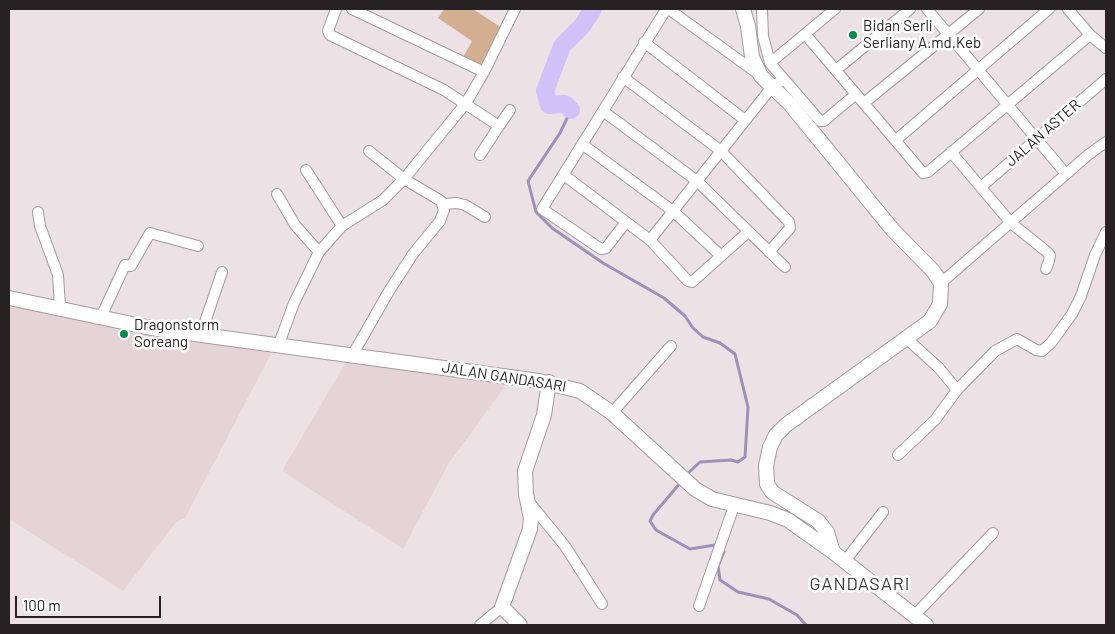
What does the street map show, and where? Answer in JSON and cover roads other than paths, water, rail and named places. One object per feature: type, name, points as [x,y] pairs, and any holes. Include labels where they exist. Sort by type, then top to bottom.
[{"type":"street","points":[[336,9],[328,31],[330,35],[433,84],[466,103],[499,126]]},
{"type":"street","points":[[352,9],[484,72]]},
{"type":"street","points":[[279,344],[294,303],[320,252],[342,226],[383,200],[404,179],[466,103],[484,72],[515,9]]},
{"type":"street","points":[[626,222],[606,248],[602,249],[542,210],[542,207],[564,175],[644,42],[668,9],[761,76],[778,83],[822,122],[856,94]]},
{"type":"street","points":[[770,62],[835,9]]},
{"type":"street","points":[[836,70],[910,9]]},
{"type":"street","points":[[926,9],[1066,174]]},
{"type":"street","points":[[864,103],[979,9]]},
{"type":"street","points":[[896,140],[1049,9]]},
{"type":"street","points":[[1068,9],[1090,36],[1106,48]]},
{"type":"street","points":[[761,76],[752,57],[744,11],[763,10],[763,36],[778,83],[892,229],[933,271],[941,283],[942,295],[935,315],[786,425],[776,435],[768,452],[765,478],[770,490],[818,521],[827,532],[833,552]]},
{"type":"street","points":[[804,34],[923,173],[928,172],[1090,36]]},
{"type":"street","points":[[644,42],[745,120]]},
{"type":"street","points":[[623,77],[721,151],[789,222],[790,228],[769,252]]},
{"type":"street","name":"JALAN ASTER","points":[[980,187],[1106,79]]},
{"type":"street","points":[[650,240],[745,120],[778,83]]},
{"type":"street","points":[[480,155],[510,110]]},
{"type":"street","points":[[603,111],[697,181],[785,267]]},
{"type":"street","points":[[941,283],[1103,142],[1106,142]]},
{"type":"street","points":[[582,144],[673,211],[720,255]]},
{"type":"street","points":[[369,151],[404,179],[444,204],[457,203],[465,205],[485,217]]},
{"type":"street","points":[[951,152],[1011,222],[1050,255],[1046,269]]},
{"type":"street","points":[[306,170],[342,226]]},
{"type":"street","points":[[564,175],[650,240],[688,281],[696,280],[720,255],[748,232]]},
{"type":"street","points":[[277,194],[295,225],[320,252]]},
{"type":"street","points":[[353,354],[413,254],[440,221],[444,204]]},
{"type":"street","points":[[38,212],[40,226],[58,276],[60,307]]},
{"type":"street","points":[[898,455],[936,420],[957,390],[995,351],[1017,339],[1036,350],[1042,351],[1051,343],[1072,314],[1081,296],[1094,255],[1106,232]]},
{"type":"street","points":[[101,317],[125,265],[131,266],[150,233],[198,246]]},
{"type":"street","points":[[201,334],[222,272]]},
{"type":"street","name":"JALAN GANDASARI","points":[[9,298],[60,307],[151,328],[548,382],[580,391],[612,414],[691,487],[707,497],[734,506],[764,511],[783,518],[833,552],[926,625]]},
{"type":"street","points":[[906,338],[939,368],[957,390]]},
{"type":"street","points":[[612,414],[672,346]]},
{"type":"street","points":[[480,625],[502,607],[530,530],[531,518],[525,471],[544,415],[548,382]]},
{"type":"street","points":[[528,501],[565,546],[602,604]]},
{"type":"street","points":[[699,606],[734,506]]},
{"type":"street","points":[[844,561],[883,512]]},
{"type":"street","points":[[914,616],[993,533]]},
{"type":"street","points":[[502,607],[520,625]]},
{"type":"waterway","points":[[571,110],[565,104],[549,105],[545,91],[562,46],[582,26],[593,9]]},
{"type":"waterway","points":[[571,110],[560,133],[528,181],[536,212],[552,228],[603,263],[664,298],[685,316],[693,328],[703,337],[720,343],[735,354],[748,407],[745,457],[738,462],[731,460],[700,462],[686,475]]},
{"type":"waterway","points":[[681,482],[653,515],[650,521],[656,530],[690,549],[715,545],[724,552],[718,566],[720,580],[738,592],[769,599],[797,615],[806,625]]},
{"type":"place","name":"Bidan Serli Serliany A.md.Keb","points":[[853,35]]},
{"type":"place","name":"Dragonstorm Soreang","points":[[124,334]]},
{"type":"district","name":"GANDASARI","points":[[860,584]]}]
